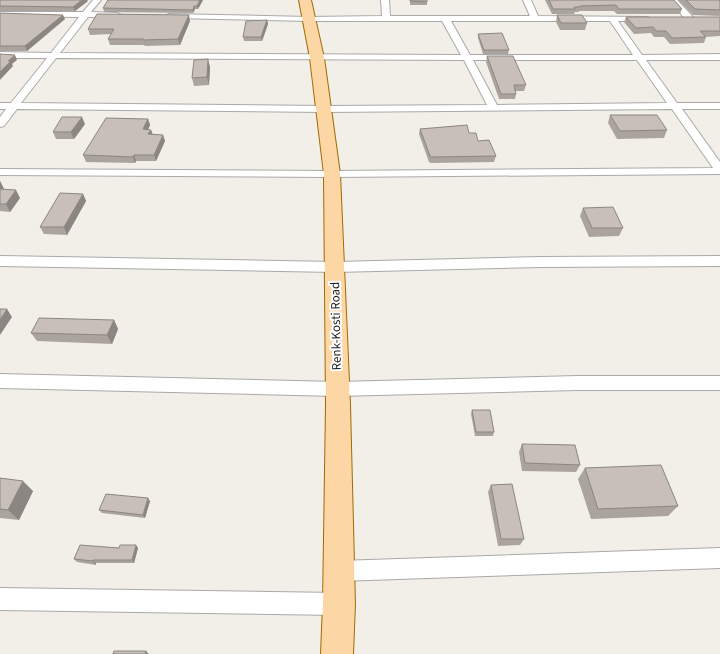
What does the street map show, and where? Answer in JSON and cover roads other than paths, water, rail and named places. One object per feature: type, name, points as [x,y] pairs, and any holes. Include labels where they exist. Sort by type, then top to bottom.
[{"type":"main road","name":"Renk-Kosti Road","points":[[307,10],[325,108],[332,174],[337,389],[339,604],[337,654]]},
{"type":"street","points":[[0,124],[97,0]]},
{"type":"street","points":[[385,0],[386,18]]},
{"type":"street","points":[[527,0],[535,18]]},
{"type":"street","points":[[673,0],[694,19],[675,19]]},
{"type":"street","points":[[162,16],[307,10],[386,18],[651,19]]},
{"type":"street","points":[[0,14],[123,15]]},
{"type":"street","points":[[445,18],[493,106]]},
{"type":"street","points":[[612,19],[720,171]]},
{"type":"street","points":[[0,55],[317,58],[720,57]]},
{"type":"street","points":[[0,106],[325,108],[720,106]]},
{"type":"street","points":[[0,172],[332,174],[720,171]]},
{"type":"street","points":[[0,261],[335,267],[541,262],[720,262]]},
{"type":"street","points":[[0,381],[337,389],[578,383],[720,382]]},
{"type":"street","points":[[338,571],[720,558]]},
{"type":"street","points":[[0,599],[339,604]]}]
